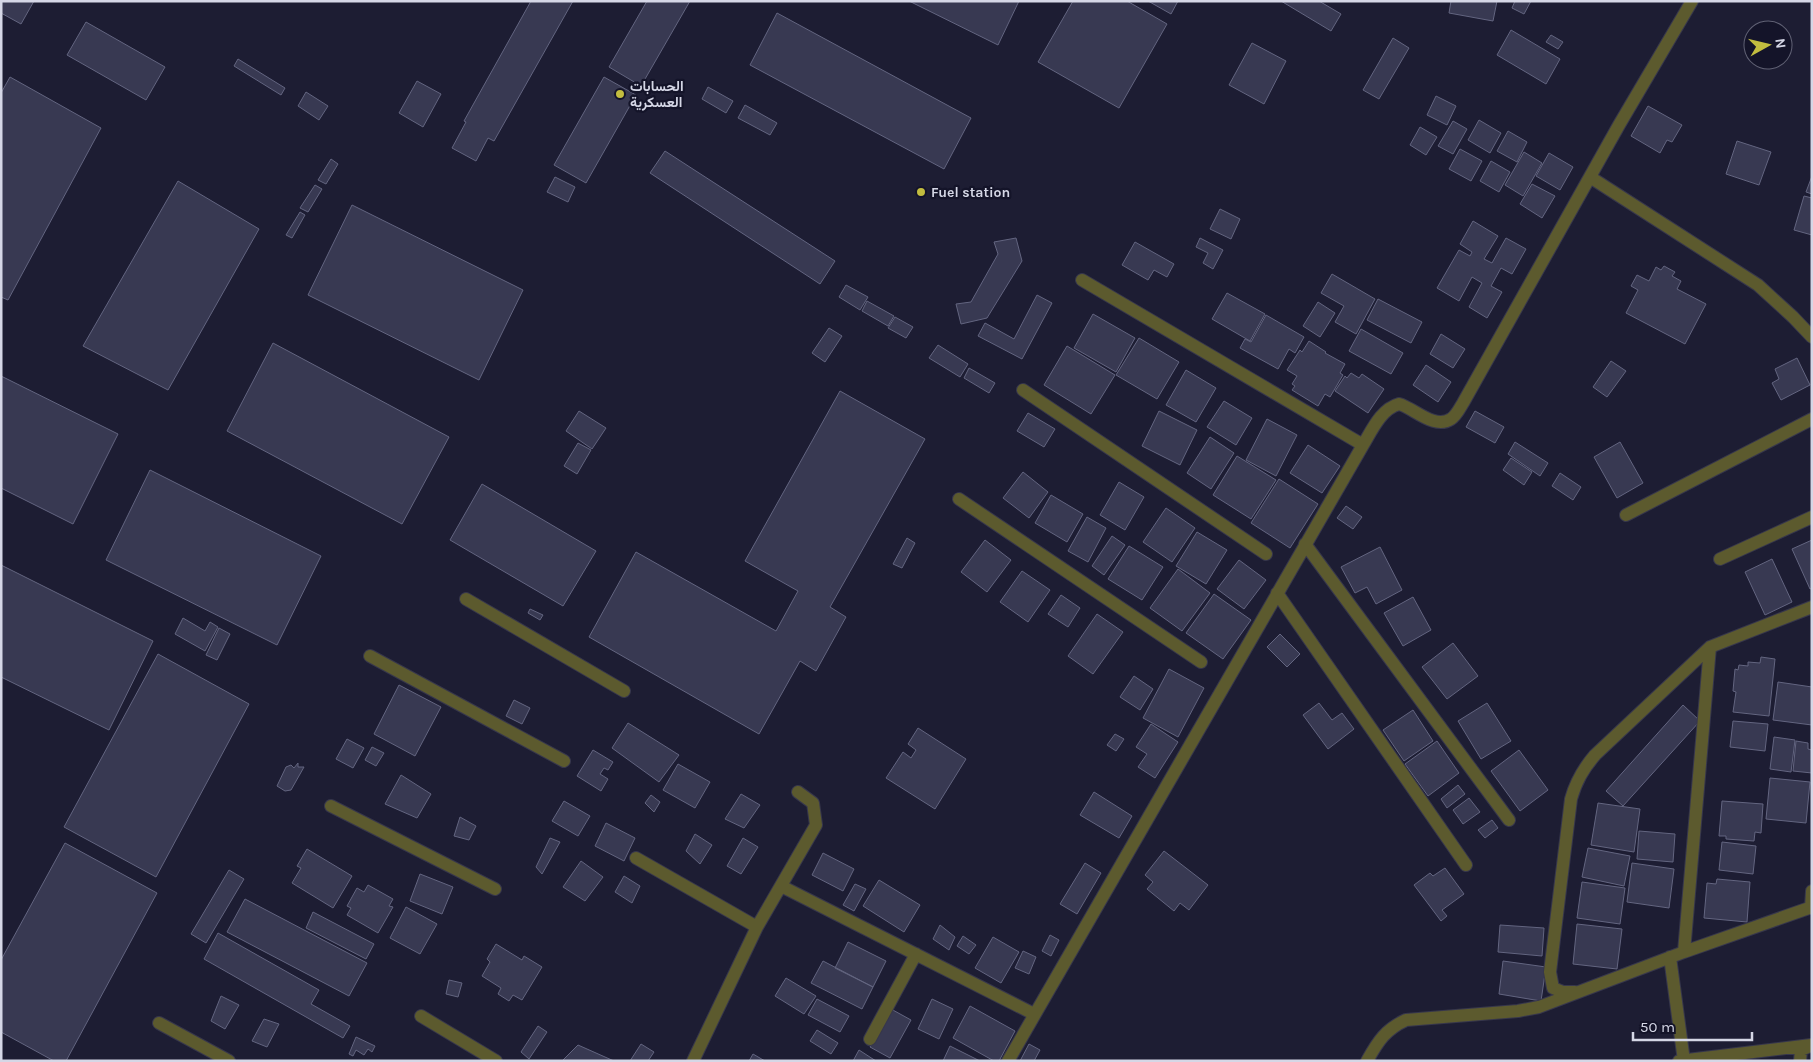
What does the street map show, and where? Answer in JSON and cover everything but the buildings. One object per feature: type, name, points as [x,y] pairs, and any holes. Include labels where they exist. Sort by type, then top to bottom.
[{"type":"street","points":[[1008,1061],[1305,544],[1380,418],[1392,406],[1399,404],[1435,421],[1445,422],[1452,418],[1463,403],[1590,176],[1692,1]]},
{"type":"street","points":[[1590,176],[1758,285],[1812,337]]},
{"type":"street","points":[[1082,280],[1363,445]]},
{"type":"street","points":[[1023,390],[1266,554]]},
{"type":"street","points":[[1626,516],[1812,419]]},
{"type":"street","points":[[959,499],[1201,662]]},
{"type":"street","points":[[1720,559],[1812,517]]},
{"type":"street","points":[[1305,544],[1509,820]]},
{"type":"street","points":[[1277,593],[1466,865]]},
{"type":"street","points":[[466,599],[624,691]]},
{"type":"street","points":[[1575,992],[1562,992],[1553,988],[1550,972],[1571,799],[1576,781],[1583,768],[1710,647],[1812,607]]},
{"type":"street","points":[[1684,952],[1710,647]]},
{"type":"street","points":[[370,656],[564,761]]},
{"type":"street","points":[[693,1061],[757,927],[816,825],[813,803],[798,792]]},
{"type":"street","points":[[331,806],[495,889]]},
{"type":"street","points":[[636,858],[757,927]]},
{"type":"street","points":[[781,886],[1034,1014]]},
{"type":"street","points":[[1368,1061],[1384,1034],[1392,1026],[1406,1020],[1518,1011],[1539,1007],[1670,957],[1811,908],[1812,891]]},
{"type":"street","points":[[870,1038],[916,954]]},
{"type":"street","points":[[1670,957],[1684,1060]]},
{"type":"street","points":[[421,1016],[496,1061]]},
{"type":"street","points":[[159,1023],[229,1061]]},
{"type":"street","points":[[1679,1061],[1811,1045]]},
{"type":"street","points":[[1800,1061],[1801,1050],[1811,1045]]},
{"type":"place","name":"الحسابات العسكرية","points":[[620,94]]},
{"type":"place","name":"Fuel station","points":[[921,192]]}]
